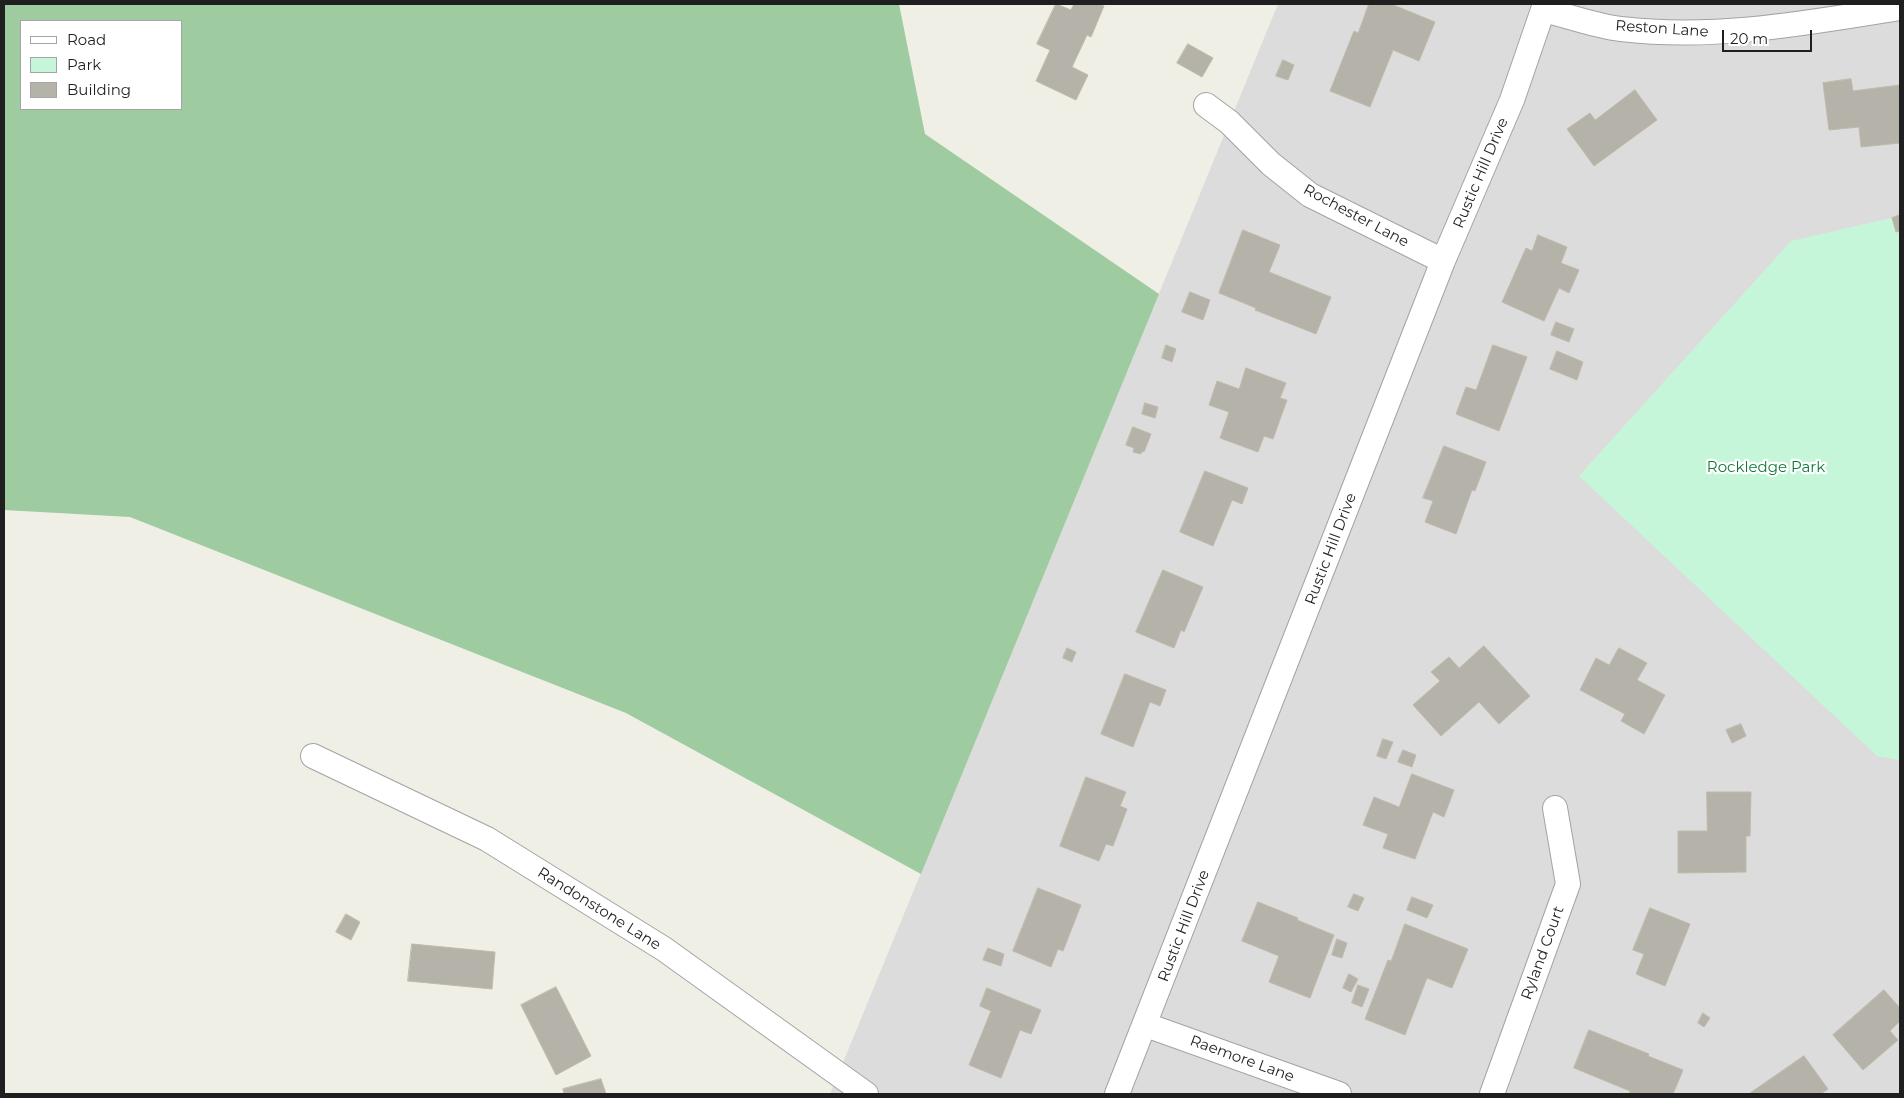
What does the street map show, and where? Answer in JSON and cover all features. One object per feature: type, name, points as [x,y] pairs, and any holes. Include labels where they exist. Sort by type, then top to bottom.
[{"type":"street","name":"Reston Lane","points":[[1544,7],[1619,29],[1717,33],[1750,31],[1900,8]]},
{"type":"street","name":"Rustic Hill Drive","points":[[1117,1094],[1146,1025],[1443,261],[1512,100],[1544,7]]},
{"type":"street","name":"Rochester Lane","points":[[1206,105],[1229,122],[1271,164],[1310,195],[1443,261]]},
{"type":"street","name":"Randonstone Lane","points":[[313,756],[487,839],[664,949],[866,1094]]},
{"type":"street","name":"Ryland Court","points":[[1492,1094],[1568,884],[1554,808]]},
{"type":"street","name":"Raemore Lane","points":[[1146,1025],[1339,1094]]},
{"type":"shaded area","points":[[1278,4],[1900,4],[1900,1094],[830,1094]]},
{"type":"green space","points":[[4,4],[899,4],[925,134],[1159,294],[921,874],[626,713],[130,517],[4,510]]},
{"type":"green space","name":"Rockledge Park","points":[[1900,216],[1900,760],[1877,756],[1579,476],[1791,241]]},
{"type":"building","points":[[1056,4],[1071,10],[1074,4],[1098,4],[1104,6],[1091,37],[1087,35],[1072,67],[1088,75],[1076,100],[1036,81],[1050,50],[1037,44]]},
{"type":"building","points":[[1369,4],[1391,4],[1435,22],[1419,61],[1393,50],[1370,107],[1330,91],[1354,31],[1358,33]]},
{"type":"building","points":[[1188,44],[1213,58],[1202,77],[1177,63]]},
{"type":"building","points":[[1283,60],[1294,65],[1288,80],[1276,76]]},
{"type":"building","points":[[1851,79],[1853,91],[1900,85],[1900,143],[1861,147],[1859,127],[1829,130],[1823,83]]},
{"type":"building","points":[[1635,90],[1657,120],[1594,166],[1567,129],[1590,113],[1595,120]]},
{"type":"building","points":[[1900,215],[1900,231],[1896,232],[1892,218]]},
{"type":"building","points":[[1243,230],[1280,245],[1269,272],[1331,297],[1316,334],[1255,310],[1256,308],[1219,293]]},
{"type":"building","points":[[1538,235],[1567,247],[1561,263],[1579,270],[1569,293],[1559,288],[1544,321],[1502,302],[1526,248],[1532,251]]},
{"type":"building","points":[[1190,292],[1210,300],[1203,320],[1182,312]]},
{"type":"building","points":[[1556,322],[1574,329],[1569,342],[1551,335]]},
{"type":"building","points":[[1166,345],[1176,349],[1172,362],[1162,358]]},
{"type":"building","points":[[1493,345],[1527,357],[1499,431],[1456,414],[1466,387],[1476,390]]},
{"type":"building","points":[[1557,351],[1583,362],[1577,380],[1550,369]]},
{"type":"building","points":[[1246,368],[1286,383],[1280,398],[1287,400],[1273,439],[1264,436],[1258,452],[1220,438],[1229,412],[1209,405],[1217,381],[1239,389]]},
{"type":"building","points":[[1145,403],[1158,407],[1155,418],[1142,414]]},
{"type":"building","points":[[1133,427],[1151,434],[1144,452],[1142,451],[1141,454],[1133,452],[1134,448],[1126,445]]},
{"type":"building","points":[[1444,446],[1486,462],[1475,491],[1472,490],[1456,534],[1425,522],[1433,501],[1423,498]]},
{"type":"building","points":[[1205,471],[1248,488],[1242,504],[1232,500],[1213,546],[1180,532]]},
{"type":"building","points":[[1163,570],[1203,587],[1184,632],[1181,630],[1174,648],[1136,632]]},
{"type":"building","points":[[1484,646],[1530,696],[1499,724],[1479,702],[1441,736],[1413,705],[1440,681],[1431,672],[1449,657],[1459,668]]},
{"type":"building","points":[[1067,648],[1076,652],[1072,662],[1063,658]]},
{"type":"building","points":[[1619,648],[1647,663],[1637,680],[1665,695],[1644,734],[1621,721],[1625,714],[1580,690],[1596,658],[1609,665]]},
{"type":"building","points":[[1125,674],[1166,690],[1160,706],[1150,702],[1133,747],[1101,734]]},
{"type":"building","points":[[1741,724],[1746,736],[1732,743],[1726,730]]},
{"type":"building","points":[[1383,739],[1393,742],[1386,759],[1377,756]]},
{"type":"building","points":[[1403,750],[1416,755],[1412,767],[1398,762]]},
{"type":"building","points":[[1412,774],[1454,790],[1444,817],[1433,812],[1415,859],[1383,848],[1388,834],[1363,825],[1374,797],[1399,807]]},
{"type":"building","points":[[1086,777],[1126,792],[1120,806],[1127,809],[1113,846],[1106,844],[1099,861],[1060,846]]},
{"type":"building","points":[[1707,792],[1751,792],[1750,836],[1746,836],[1746,872],[1678,873],[1678,831],[1707,831]]},
{"type":"building","points":[[1038,888],[1081,905],[1063,951],[1058,949],[1051,967],[1013,951]]},
{"type":"building","points":[[1354,894],[1364,898],[1358,911],[1348,907]]},
{"type":"building","points":[[1412,897],[1433,905],[1427,918],[1407,910]]},
{"type":"building","points":[[1258,902],[1334,935],[1310,998],[1269,982],[1279,956],[1242,941]]},
{"type":"building","points":[[1650,908],[1690,924],[1665,986],[1636,974],[1644,954],[1633,950]]},
{"type":"building","points":[[346,914],[360,922],[351,940],[336,932]]},
{"type":"building","points":[[1405,924],[1468,949],[1452,988],[1427,978],[1405,1035],[1365,1019],[1388,960],[1391,961]]},
{"type":"building","points":[[1337,939],[1347,943],[1342,958],[1332,955]]},
{"type":"building","points":[[412,944],[495,952],[492,989],[408,981]]},
{"type":"building","points":[[988,948],[1004,954],[1001,966],[983,960]]},
{"type":"building","points":[[1349,974],[1358,979],[1351,992],[1343,988]]},
{"type":"building","points":[[1358,985],[1369,989],[1362,1007],[1352,1003]]},
{"type":"building","points":[[556,987],[591,1056],[556,1075],[521,1005]]},
{"type":"building","points":[[987,988],[1041,1010],[1031,1034],[1020,1030],[1001,1078],[969,1065],[991,1011],[980,1006]]},
{"type":"building","points":[[1884,990],[1900,1008],[1900,1021],[1890,1031],[1898,1040],[1863,1070],[1833,1035]]},
{"type":"building","points":[[1703,1013],[1710,1018],[1704,1027],[1698,1023]]},
{"type":"building","points":[[1589,1030],[1683,1070],[1673,1094],[1629,1094],[1630,1091],[1574,1068]]},
{"type":"building","points":[[1804,1056],[1828,1089],[1821,1094],[1749,1094]]},
{"type":"building","points":[[601,1079],[606,1094],[564,1094],[563,1089]]}]
